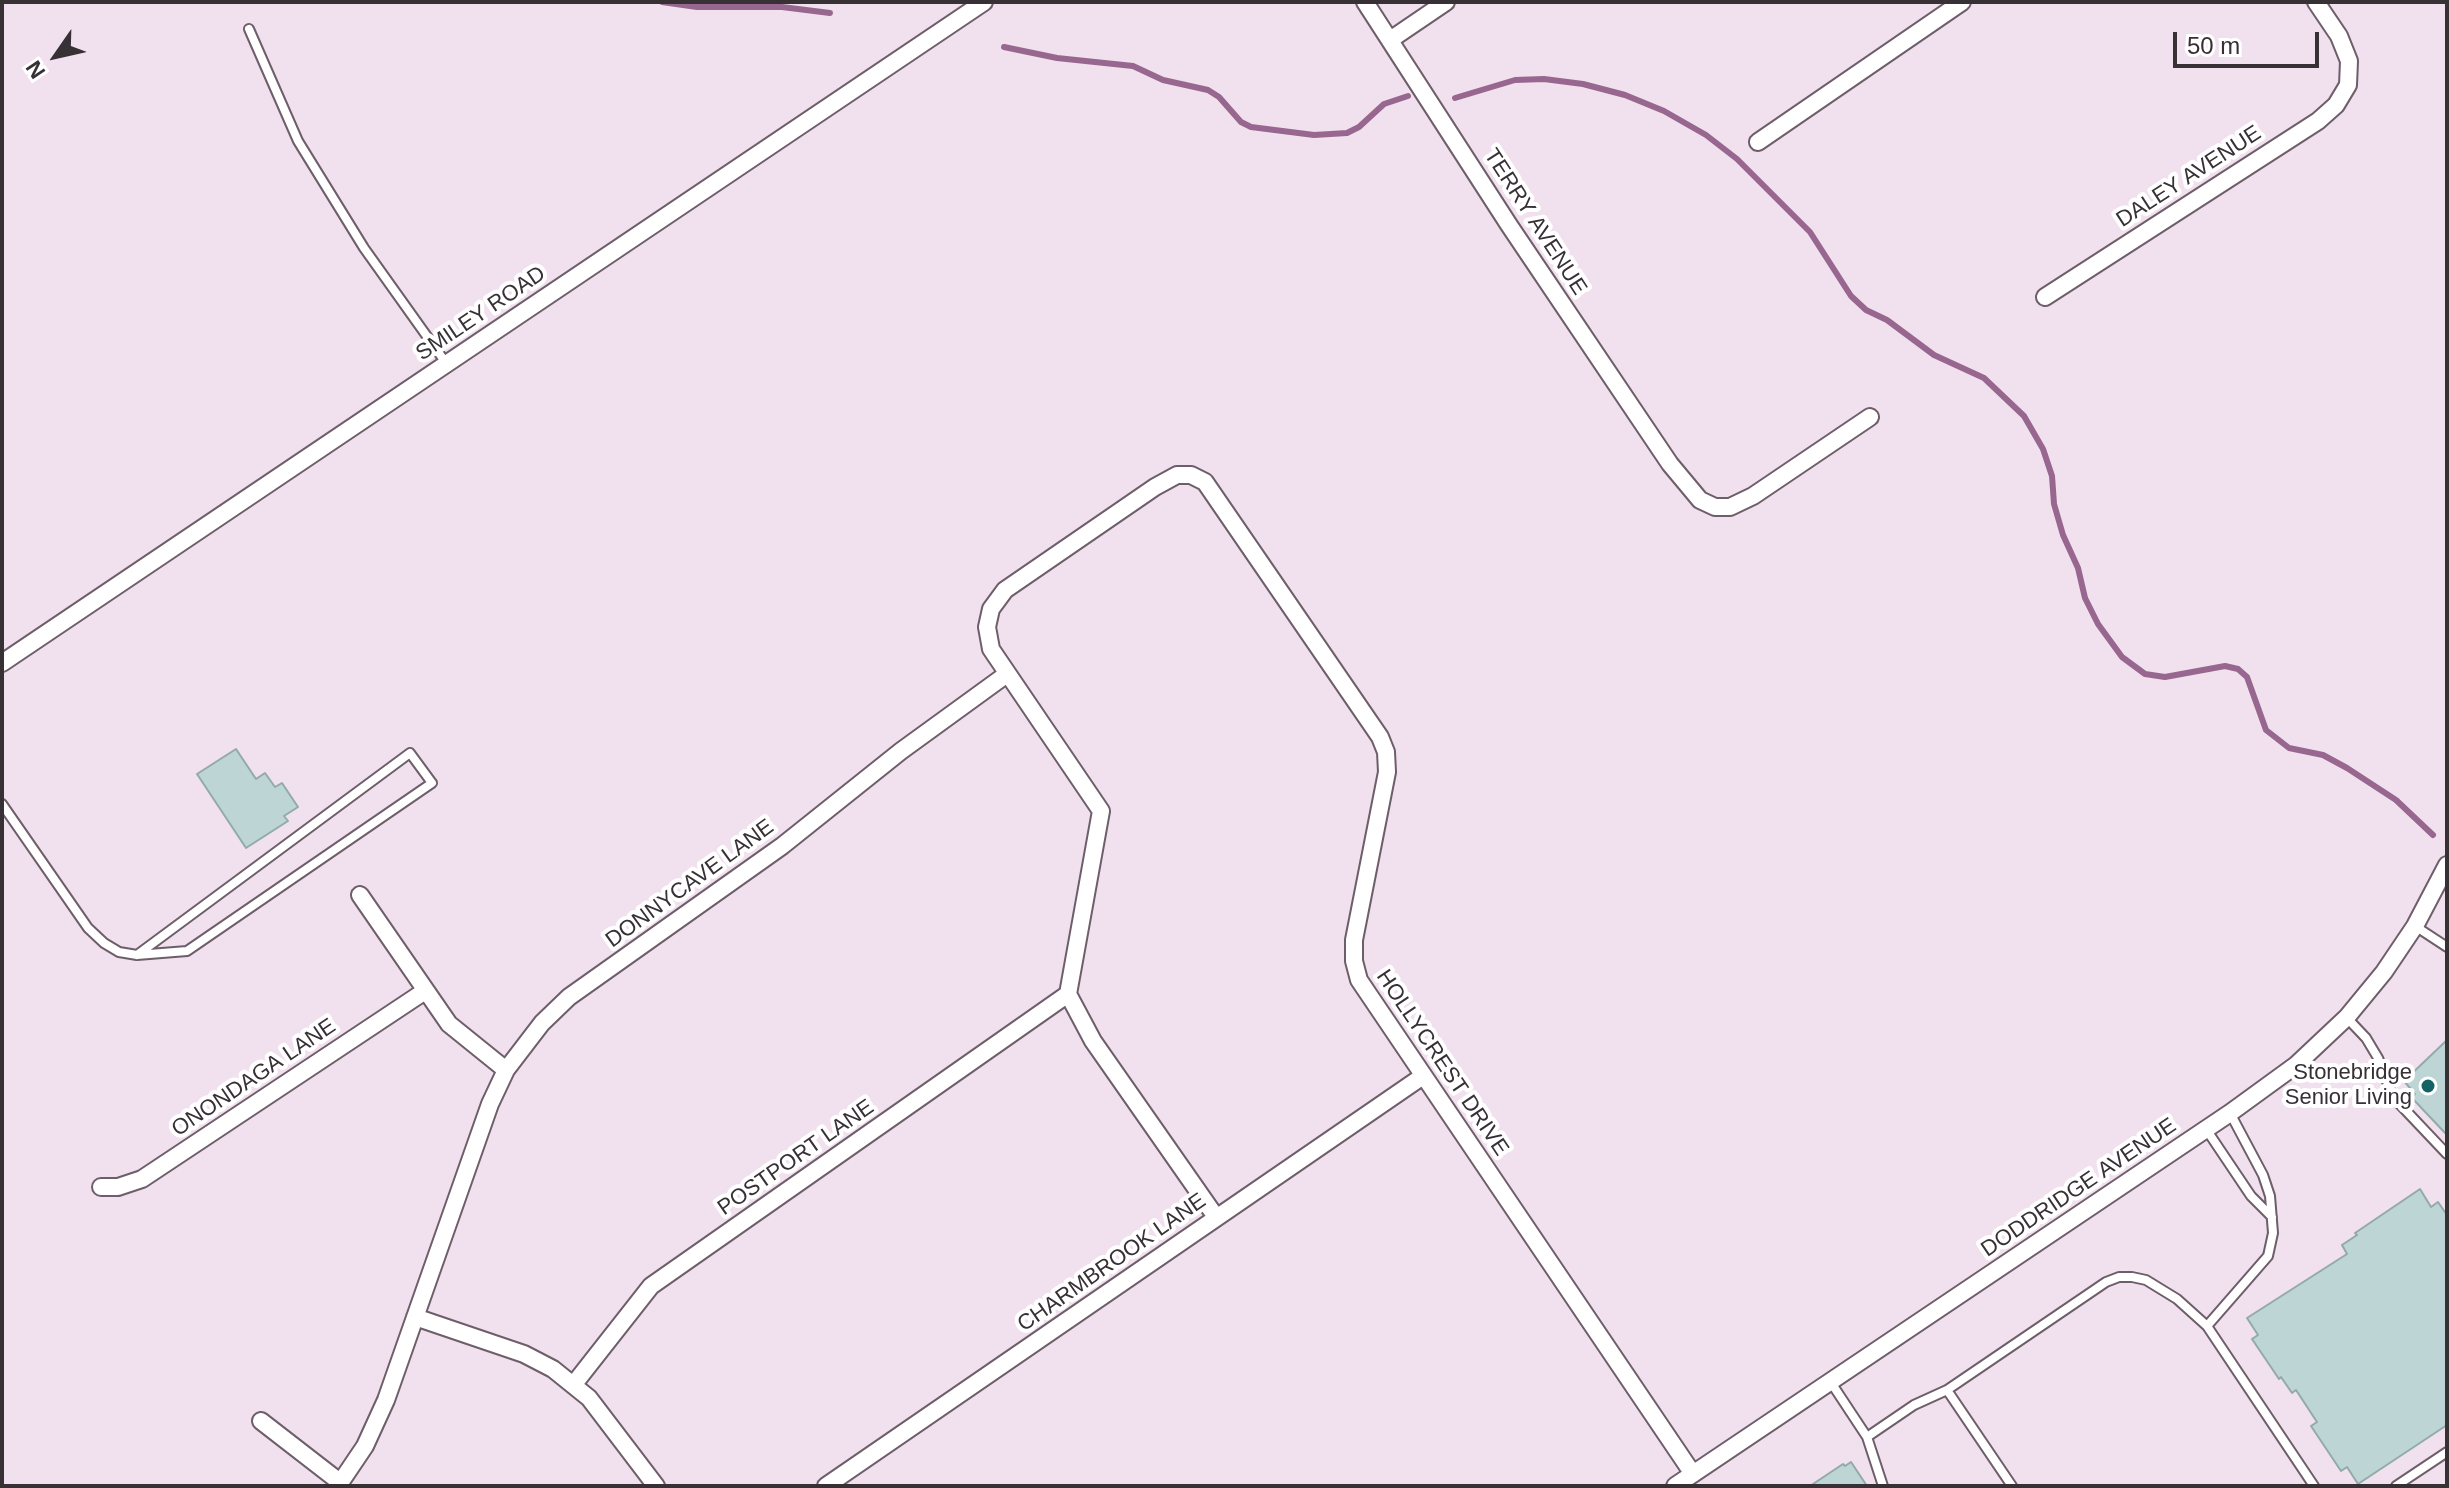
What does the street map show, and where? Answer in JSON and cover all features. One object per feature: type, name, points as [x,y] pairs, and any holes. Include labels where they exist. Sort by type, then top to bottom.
[{"type":"street","name":"SMILEY ROAD","points":[[2,663],[984,2]]},
{"type":"street","name":"TERRY AVENUE","points":[[1365,2],[1509,225],[1670,464],[1700,500],[1715,507],[1730,507],[1753,496],[1870,417]]},
{"type":"street","points":[[1390,40],[1446,2]]},
{"type":"street","points":[[1758,142],[1962,2]]},
{"type":"street","name":"DALEY AVENUE","points":[[2045,297],[2318,121],[2336,105],[2348,85],[2349,61],[2339,36],[2316,2]]},
{"type":"street","name":"HOLLYCREST DRIVE","points":[[1007,674],[991,649],[987,627],[991,609],[1005,590],[1177,475],[1191,475],[1205,482],[1380,737],[1386,752],[1387,772],[1356,931],[1354,961],[1359,980],[1693,1474]]},
{"type":"street","points":[[1007,674],[1101,811],[1068,994],[1093,1041],[1216,1217]]},
{"type":"street","name":"DONNYCAVE LANE","points":[[339,1484],[365,1446],[381,1411],[490,1104],[506,1070],[542,1023],[569,997],[782,846],[901,751],[1007,674]]},
{"type":"street","name":"DODDRIDGE AVENUE","points":[[1675,1486],[2230,1113],[2296,1065],[2347,1017],[2384,972],[2415,926],[2447,865]]},
{"type":"street","points":[[360,895],[449,1024],[506,1070]]},
{"type":"street","name":"ONONDAGA LANE","points":[[101,1187],[118,1187],[142,1179],[425,991]]},
{"type":"street","name":"POSTPORT LANE","points":[[574,1384],[651,1286],[1068,994]]},
{"type":"street","name":"CHARMBROOK LANE","points":[[826,1486],[1423,1076]]},
{"type":"street","points":[[415,1317],[524,1354],[553,1369],[574,1384],[606,1418],[656,1486]]},
{"type":"street","points":[[261,1421],[339,1484]]},
{"type":"lane","points":[[249,29],[298,141],[364,248],[447,364]]},
{"type":"lane","points":[[2,804],[88,928],[119,952],[137,955],[187,951],[432,783],[410,753],[137,955]]},
{"type":"lane","points":[[2415,926],[2447,947]]},
{"type":"lane","points":[[2347,1017],[2366,1038],[2378,1058],[2393,1097],[2447,1154]]},
{"type":"lane","points":[[2207,1326],[2268,1256],[2273,1233],[2270,1196],[2263,1175],[2230,1113]]},
{"type":"lane","points":[[2205,1129],[2251,1196],[2272,1217]]},
{"type":"lane","points":[[1867,1437],[1914,1405],[1947,1390],[2106,1282],[2119,1277],[2132,1277],[2146,1280],[2177,1299],[2207,1326],[2314,1486]]},
{"type":"lane","points":[[1830,1381],[1867,1437],[1883,1486]]},
{"type":"lane","points":[[1947,1390],[2012,1486]]},
{"type":"lane","points":[[2396,1486],[2447,1452]]},
{"type":"building","points":[[236,749],[256,779],[265,773],[275,787],[282,783],[298,807],[284,816],[288,821],[246,848],[197,774]]},
{"type":"building","name":"Stonebridge Senior Living","points":[[2447,1040],[2447,1135],[2412,1098],[2415,1094],[2404,1081]]},
{"type":"building","points":[[2420,1189],[2431,1207],[2438,1202],[2447,1215],[2447,1425],[2358,1484],[2347,1467],[2341,1471],[2311,1426],[2317,1422],[2296,1390],[2292,1393],[2281,1377],[2279,1379],[2252,1339],[2258,1335],[2247,1318],[2347,1254],[2342,1245],[2357,1235],[2355,1233]]},
{"type":"building","points":[[1851,1462],[1867,1486],[1810,1486],[1843,1464],[1845,1466]]},
{"type":"waterway","points":[[662,2],[697,7],[782,7],[830,13]]},
{"type":"waterway","points":[[1004,47],[1057,58],[1133,66],[1163,80],[1208,90],[1219,97],[1241,122],[1251,127],[1314,135],[1347,133],[1359,127],[1384,104],[1408,96]]},
{"type":"waterway","points":[[1455,98],[1515,80],[1544,79],[1583,84],[1625,95],[1664,111],[1706,135],[1737,159],[1810,232],[1851,296],[1866,310],[1887,320],[1934,355],[1984,378],[2024,416],[2043,449],[2052,476],[2054,504],[2063,535],[2078,568],[2085,598],[2098,624],[2122,657],[2145,674],[2165,677],[2225,666],[2238,669],[2247,677],[2266,730],[2289,748],[2323,755],[2347,768],[2396,800],[2433,835]]},
{"type":"place","name":"Stonebridge Senior Living","points":[[2428,1086]]}]
